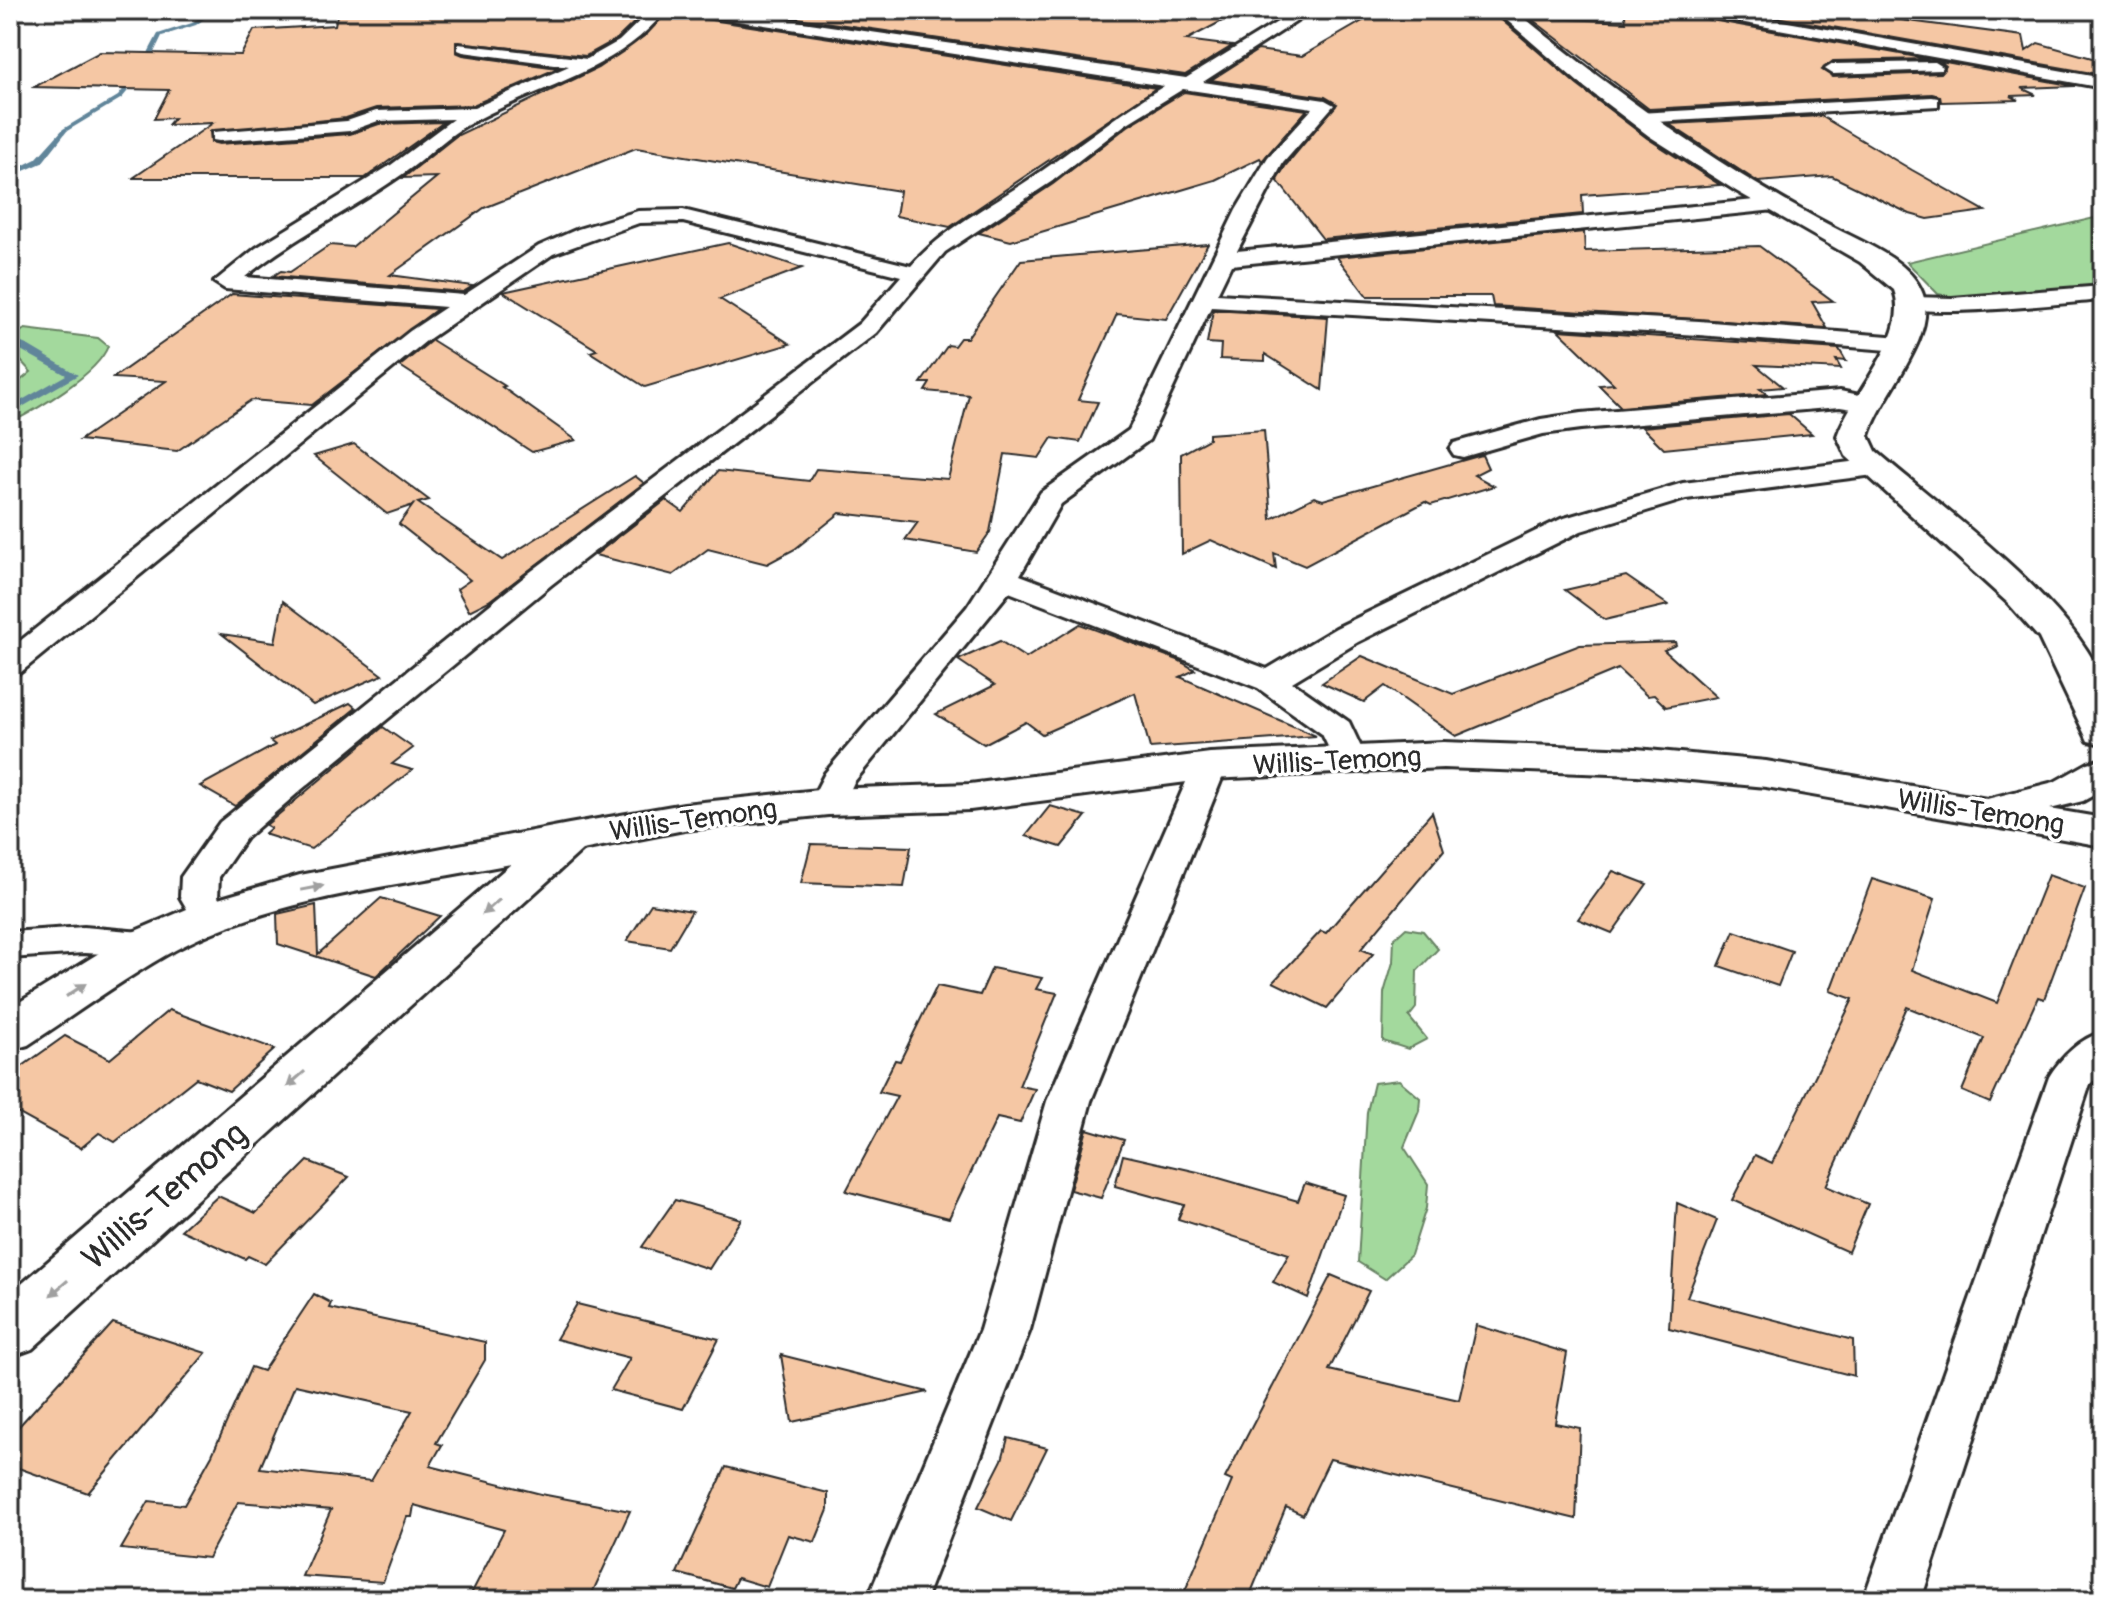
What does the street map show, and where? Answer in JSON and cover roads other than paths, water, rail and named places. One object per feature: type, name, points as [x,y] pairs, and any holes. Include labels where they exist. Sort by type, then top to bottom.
[{"type":"main road","points":[[1504,10],[1638,118],[1775,204],[1883,266],[1902,281],[1911,304],[1910,325],[1865,403],[1853,436],[1862,456],[2021,595],[2056,634],[2087,691],[2103,732]]},
{"type":"main road","name":"Willis-Temong","points":[[10,1032],[150,943],[211,917],[300,890],[571,836],[684,817],[828,802],[970,797],[1210,766],[1443,755],[1637,762],[1766,774],[2103,832]]},
{"type":"main road","points":[[1961,809],[2018,807],[2068,792],[2103,772]]},
{"type":"main road","name":"Willis-Temong","points":[[10,1331],[571,836]]},
{"type":"street","points":[[470,302],[225,282],[263,252],[398,169],[431,140],[505,98],[591,64],[624,44],[659,10]]},
{"type":"street","points":[[692,10],[1325,105],[1275,161],[1246,210],[1140,434],[1051,498],[1033,523],[1003,579],[837,780],[828,802]]},
{"type":"street","points":[[211,917],[199,897],[200,877],[233,830],[540,579],[868,328],[938,248],[1044,178],[1120,120],[1307,10]]},
{"type":"street","points":[[1696,10],[2103,83]]},
{"type":"street","points":[[2088,10],[2103,12]]},
{"type":"street","points":[[463,47],[591,64]]},
{"type":"street","points":[[1833,69],[2004,64]]},
{"type":"street","points":[[1638,118],[1932,102]]},
{"type":"street","points":[[219,136],[350,126],[376,116],[478,113]]},
{"type":"street","points":[[1225,259],[1775,204]]},
{"type":"street","points":[[10,665],[418,336],[546,250],[611,224],[659,215],[709,222],[918,274]]},
{"type":"street","points":[[1911,304],[1967,305],[2103,293]]},
{"type":"street","points":[[1202,300],[1699,328],[1901,344]]},
{"type":"street","points":[[1463,449],[1541,427],[1648,413],[1840,399],[1865,403]]},
{"type":"street","points":[[1270,681],[1347,635],[1571,525],[1683,491],[1874,467]]},
{"type":"street","points":[[1003,579],[1270,681],[1337,729],[1349,758]]},
{"type":"street","points":[[896,1600],[1005,1330],[1069,1101],[1210,766]]},
{"type":"street","points":[[10,945],[84,940],[150,943]]},
{"type":"street","points":[[1892,1600],[2071,1077],[2103,1047]]},
{"type":"waterway","points":[[10,175],[39,161],[65,130],[120,97],[143,69],[160,35],[194,24],[213,10]]},
{"type":"waterway","points":[[10,247],[10,279]]},
{"type":"waterway","points":[[10,341],[73,375],[10,411]]}]
